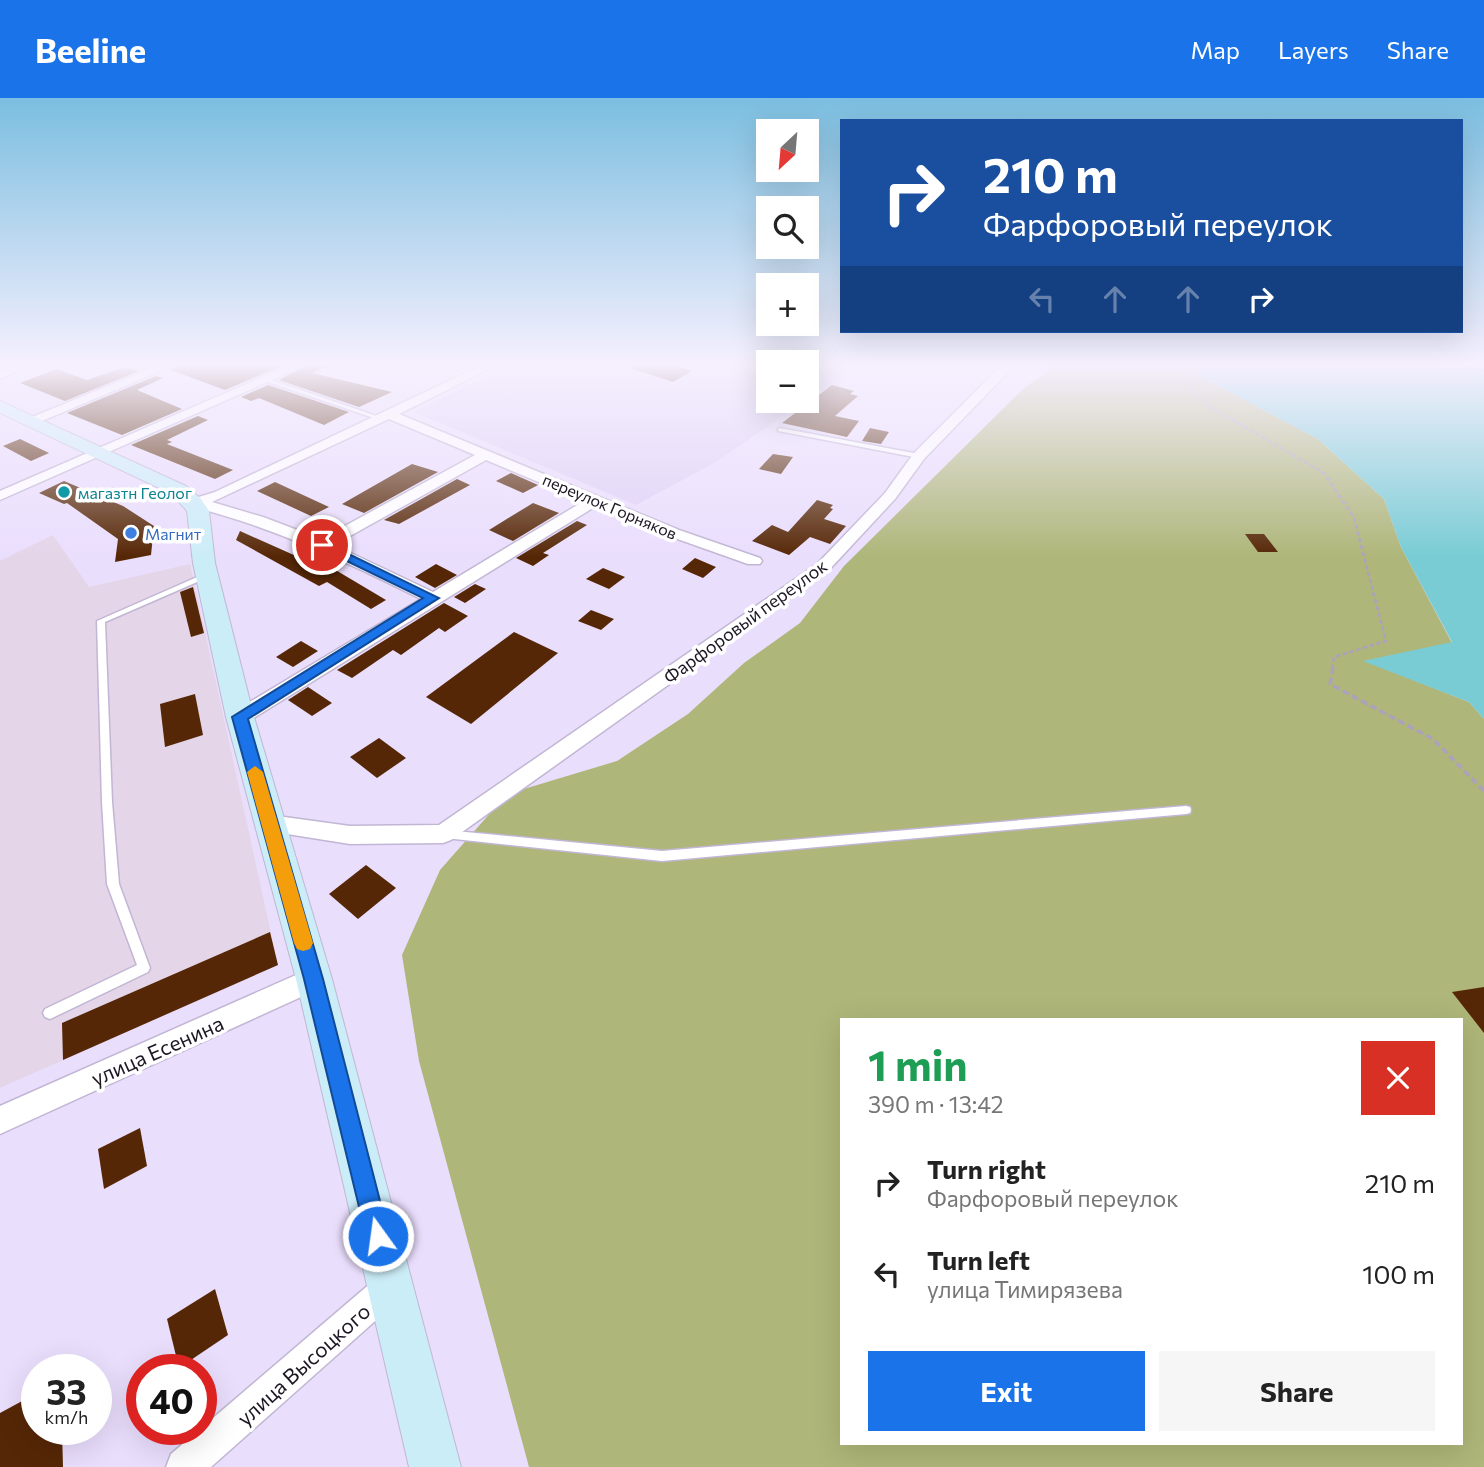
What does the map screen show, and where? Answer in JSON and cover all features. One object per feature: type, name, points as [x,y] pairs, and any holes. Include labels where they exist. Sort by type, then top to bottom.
[{"type":"street","points":[[49,429],[179,490],[194,503],[198,511],[207,576],[240,717],[314,979],[435,1467]]},
{"type":"street","points":[[0,496],[153,429]]},
{"type":"street","points":[[194,503],[220,495],[361,429]]},
{"type":"street","name":"переулок Горняков","points":[[417,429],[542,477],[594,501],[754,561]]},
{"type":"street","name":"Фарфоровый переулок","points":[[443,834],[824,568],[890,496],[919,456],[946,429]]},
{"type":"street","points":[[322,545],[485,455]]},
{"type":"street","points":[[240,717],[594,501]]},
{"type":"street","points":[[194,503],[237,512],[322,545],[433,598]]},
{"type":"street","points":[[270,824],[350,835],[443,834]]},
{"type":"street","name":"улица Есенина","points":[[0,1120],[314,979]]},
{"type":"street","name":"улица Высоцкого","points":[[184,1467],[390,1287]]},
{"type":"lane","points":[[780,430],[919,456]]},
{"type":"lane","points":[[50,1013],[144,968],[113,884],[107,802],[101,621],[207,576]]},
{"type":"lane","points":[[443,834],[662,856],[1186,810]]},
{"type":"path","points":[[1248,429],[1324,473],[1353,518],[1386,641],[1334,657],[1330,684],[1433,739],[1484,791]]},
{"type":"shaded area","points":[[454,429],[764,429],[716,462],[636,505]]},
{"type":"shaded area","points":[[983,429],[1299,429],[1318,439],[1384,499],[1401,547],[1452,643],[1365,661],[1469,702],[1484,719],[1484,1467],[529,1467],[419,1061],[402,955],[440,870],[507,794],[617,761],[688,714],[744,663],[800,623],[844,566]]},
{"type":"shaded area","points":[[1299,429],[1484,429],[1484,719],[1469,702],[1363,661],[1452,642],[1401,547],[1384,499],[1318,439]]},
{"type":"shaded area","points":[[53,535],[89,587],[190,564],[278,965],[0,1088],[0,561]]},
{"type":"building","points":[[107,429],[136,429],[122,435]]},
{"type":"building","points":[[168,429],[190,429],[167,440],[172,442],[167,444],[233,470],[215,479],[131,445]]},
{"type":"building","points":[[809,429],[853,429],[847,437]]},
{"type":"building","points":[[869,429],[889,432],[881,444],[862,441]]},
{"type":"building","points":[[20,439],[49,453],[31,461],[3,446]]},
{"type":"building","points":[[773,454],[793,457],[781,474],[759,469]]},
{"type":"building","points":[[412,464],[438,472],[364,513],[342,504]]},
{"type":"building","points":[[511,473],[538,485],[523,493],[496,481]]},
{"type":"building","points":[[457,479],[470,485],[399,524],[384,520]]},
{"type":"building","points":[[64,481],[123,506],[154,526],[151,555],[115,562],[118,539],[67,503],[39,493]]},
{"type":"building","points":[[275,482],[329,507],[311,516],[257,491]]},
{"type":"building","points":[[817,500],[833,505],[830,508],[833,509],[824,519],[846,526],[830,544],[810,537],[789,555],[752,541],[772,525],[788,532]]},
{"type":"building","points":[[533,503],[559,513],[513,541],[489,530]]},
{"type":"building","points":[[577,521],[587,525],[543,553],[549,555],[533,566],[516,558]]},
{"type":"building","points":[[240,531],[305,560],[312,556],[386,600],[371,609],[327,582],[319,586],[236,540]]},
{"type":"building","points":[[1245,534],[1264,534],[1278,552],[1258,552]]},
{"type":"building","points":[[695,558],[716,567],[703,578],[682,569]]},
{"type":"building","points":[[436,564],[457,575],[435,588],[415,577]]},
{"type":"building","points":[[603,568],[625,577],[609,589],[586,579]]},
{"type":"building","points":[[475,584],[486,589],[465,603],[454,597]]},
{"type":"building","points":[[193,587],[204,633],[191,637],[180,592]]},
{"type":"building","points":[[444,603],[468,616],[445,632],[439,628],[401,655],[393,650],[352,678],[337,670]]},
{"type":"building","points":[[591,610],[614,619],[601,630],[578,621]]},
{"type":"building","points":[[514,632],[558,653],[471,724],[426,697]]},
{"type":"building","points":[[301,641],[318,651],[293,667],[276,657]]},
{"type":"building","points":[[308,687],[332,703],[312,716],[288,700]]},
{"type":"building","points":[[195,694],[203,735],[165,747],[160,704]]},
{"type":"building","points":[[379,738],[406,758],[377,778],[350,757]]},
{"type":"building","points":[[366,865],[396,888],[358,919],[329,894]]},
{"type":"building","points":[[270,932],[278,965],[63,1060],[62,1023]]},
{"type":"building","points":[[1484,987],[1484,1033],[1452,992]]},
{"type":"building","points":[[140,1128],[147,1166],[104,1189],[98,1149]]},
{"type":"building","points":[[215,1289],[228,1335],[200,1354],[176,1354],[167,1319]]},
{"type":"building","points":[[21,1402],[21,1445],[62,1445],[63,1467],[0,1467],[0,1413]]},
{"type":"slow traffic","points":[[255,772],[303,943]]},
{"type":"place","name":"магазтн Геолог","points":[[64,492]]},
{"type":"place","name":"Магнит","points":[[131,533]]},
{"type":"route","points":[[322,545],[433,598],[240,717],[314,979],[378,1236]]}]
